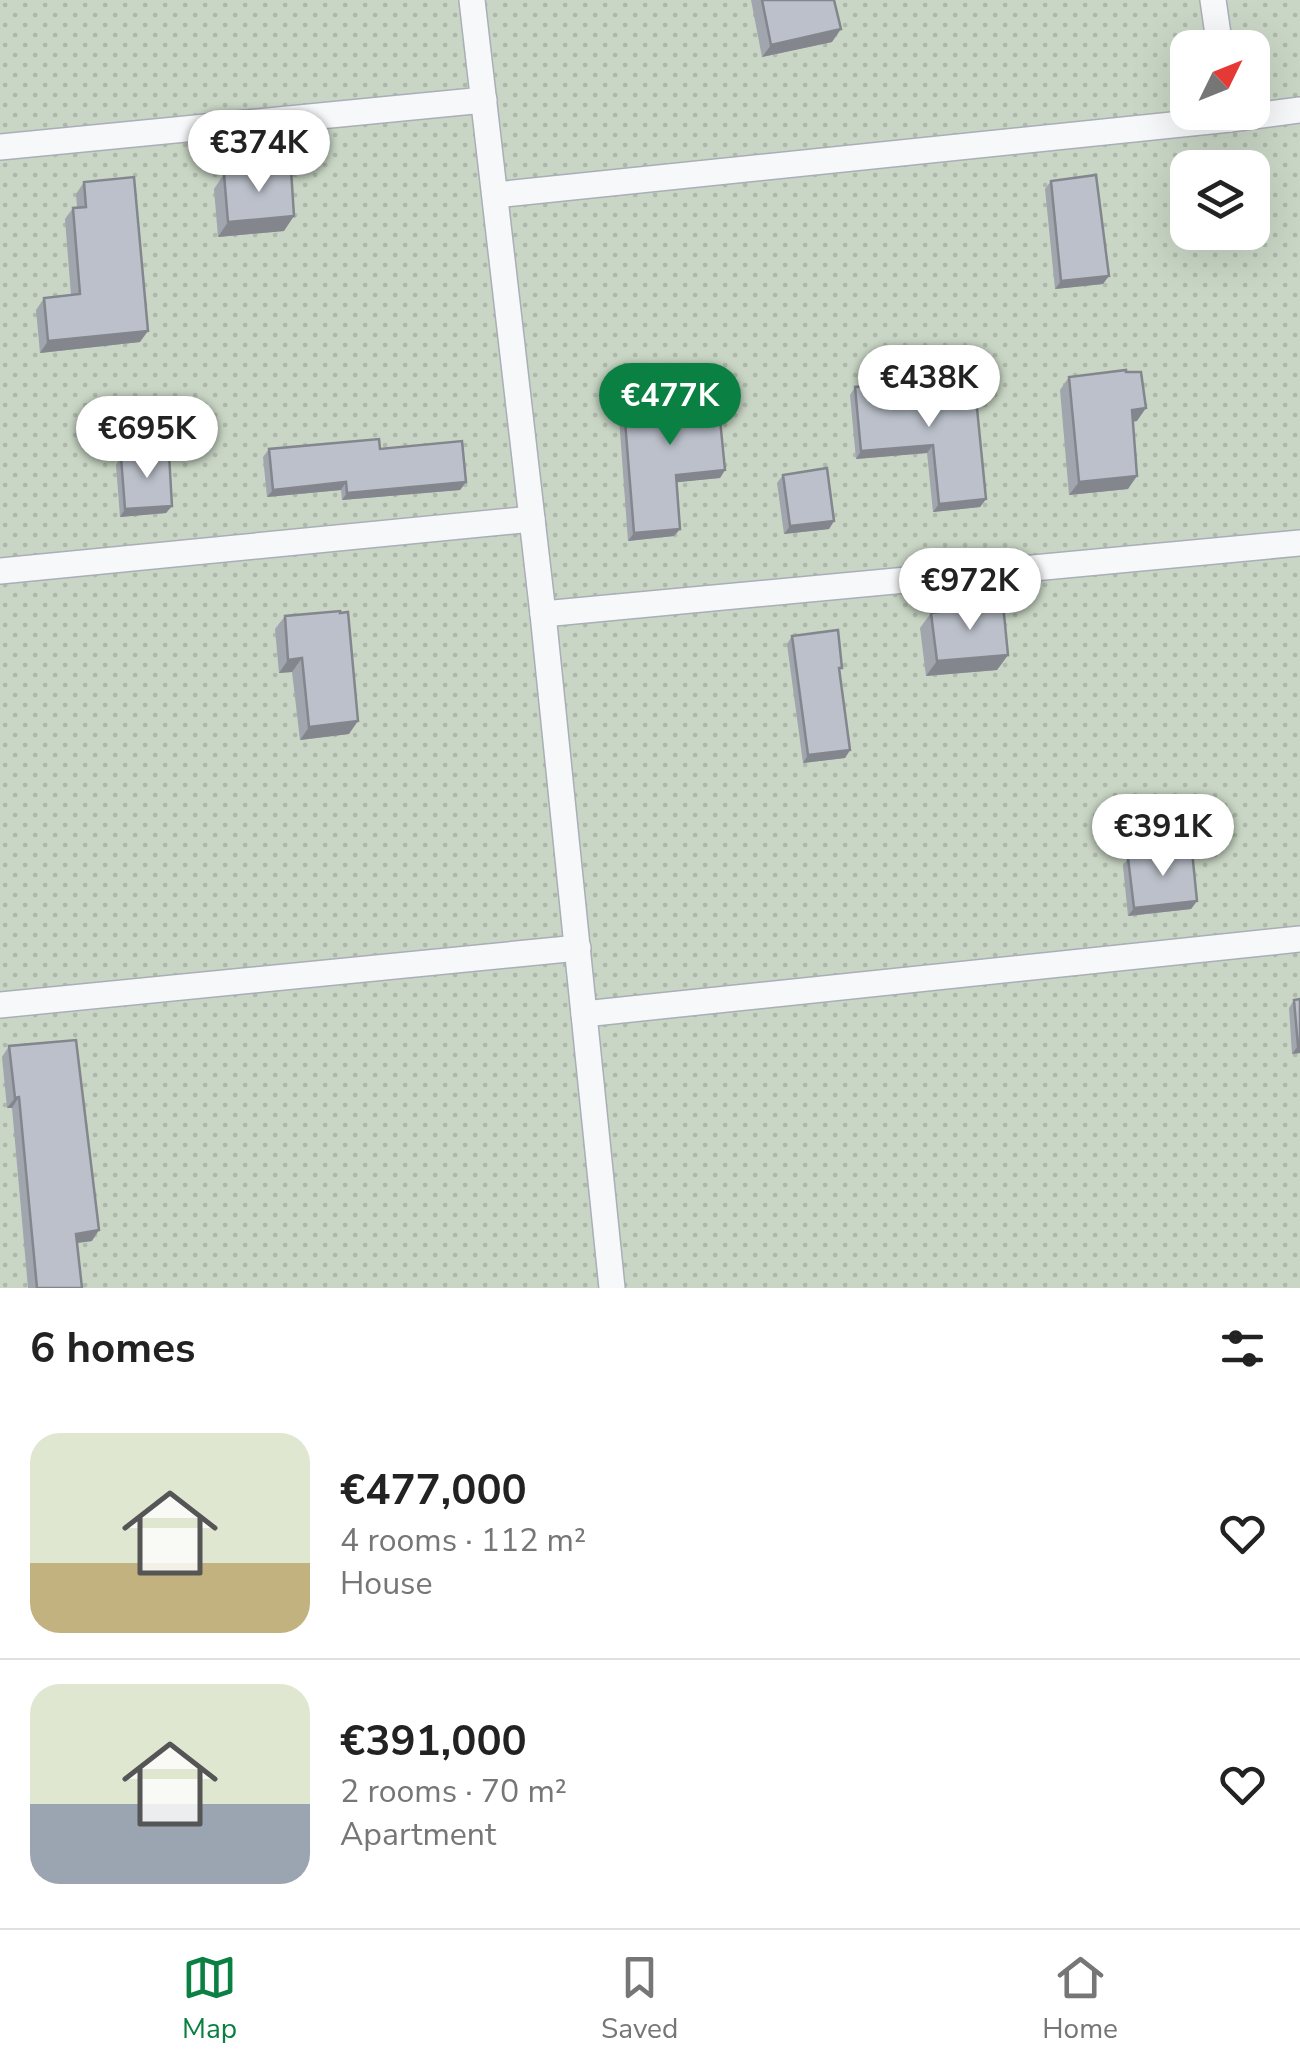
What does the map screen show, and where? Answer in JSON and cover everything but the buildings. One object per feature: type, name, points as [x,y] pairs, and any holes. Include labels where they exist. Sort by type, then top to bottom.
[{"type":"lane","points":[[472,0],[543,614],[612,1288]]},
{"type":"lane","points":[[1213,0],[1217,30]]},
{"type":"lane","points":[[0,147],[484,100]]},
{"type":"lane","points":[[1270,113],[1300,110]]},
{"type":"lane","points":[[495,194],[1170,122]]},
{"type":"lane","points":[[0,571],[532,518]]},
{"type":"lane","points":[[543,614],[1300,543]]},
{"type":"lane","points":[[584,1014],[1300,939]]},
{"type":"lane","points":[[0,1005],[578,948]]},
{"type":"green space","points":[[0,0],[1300,0],[1300,1288],[0,1288]]}]
